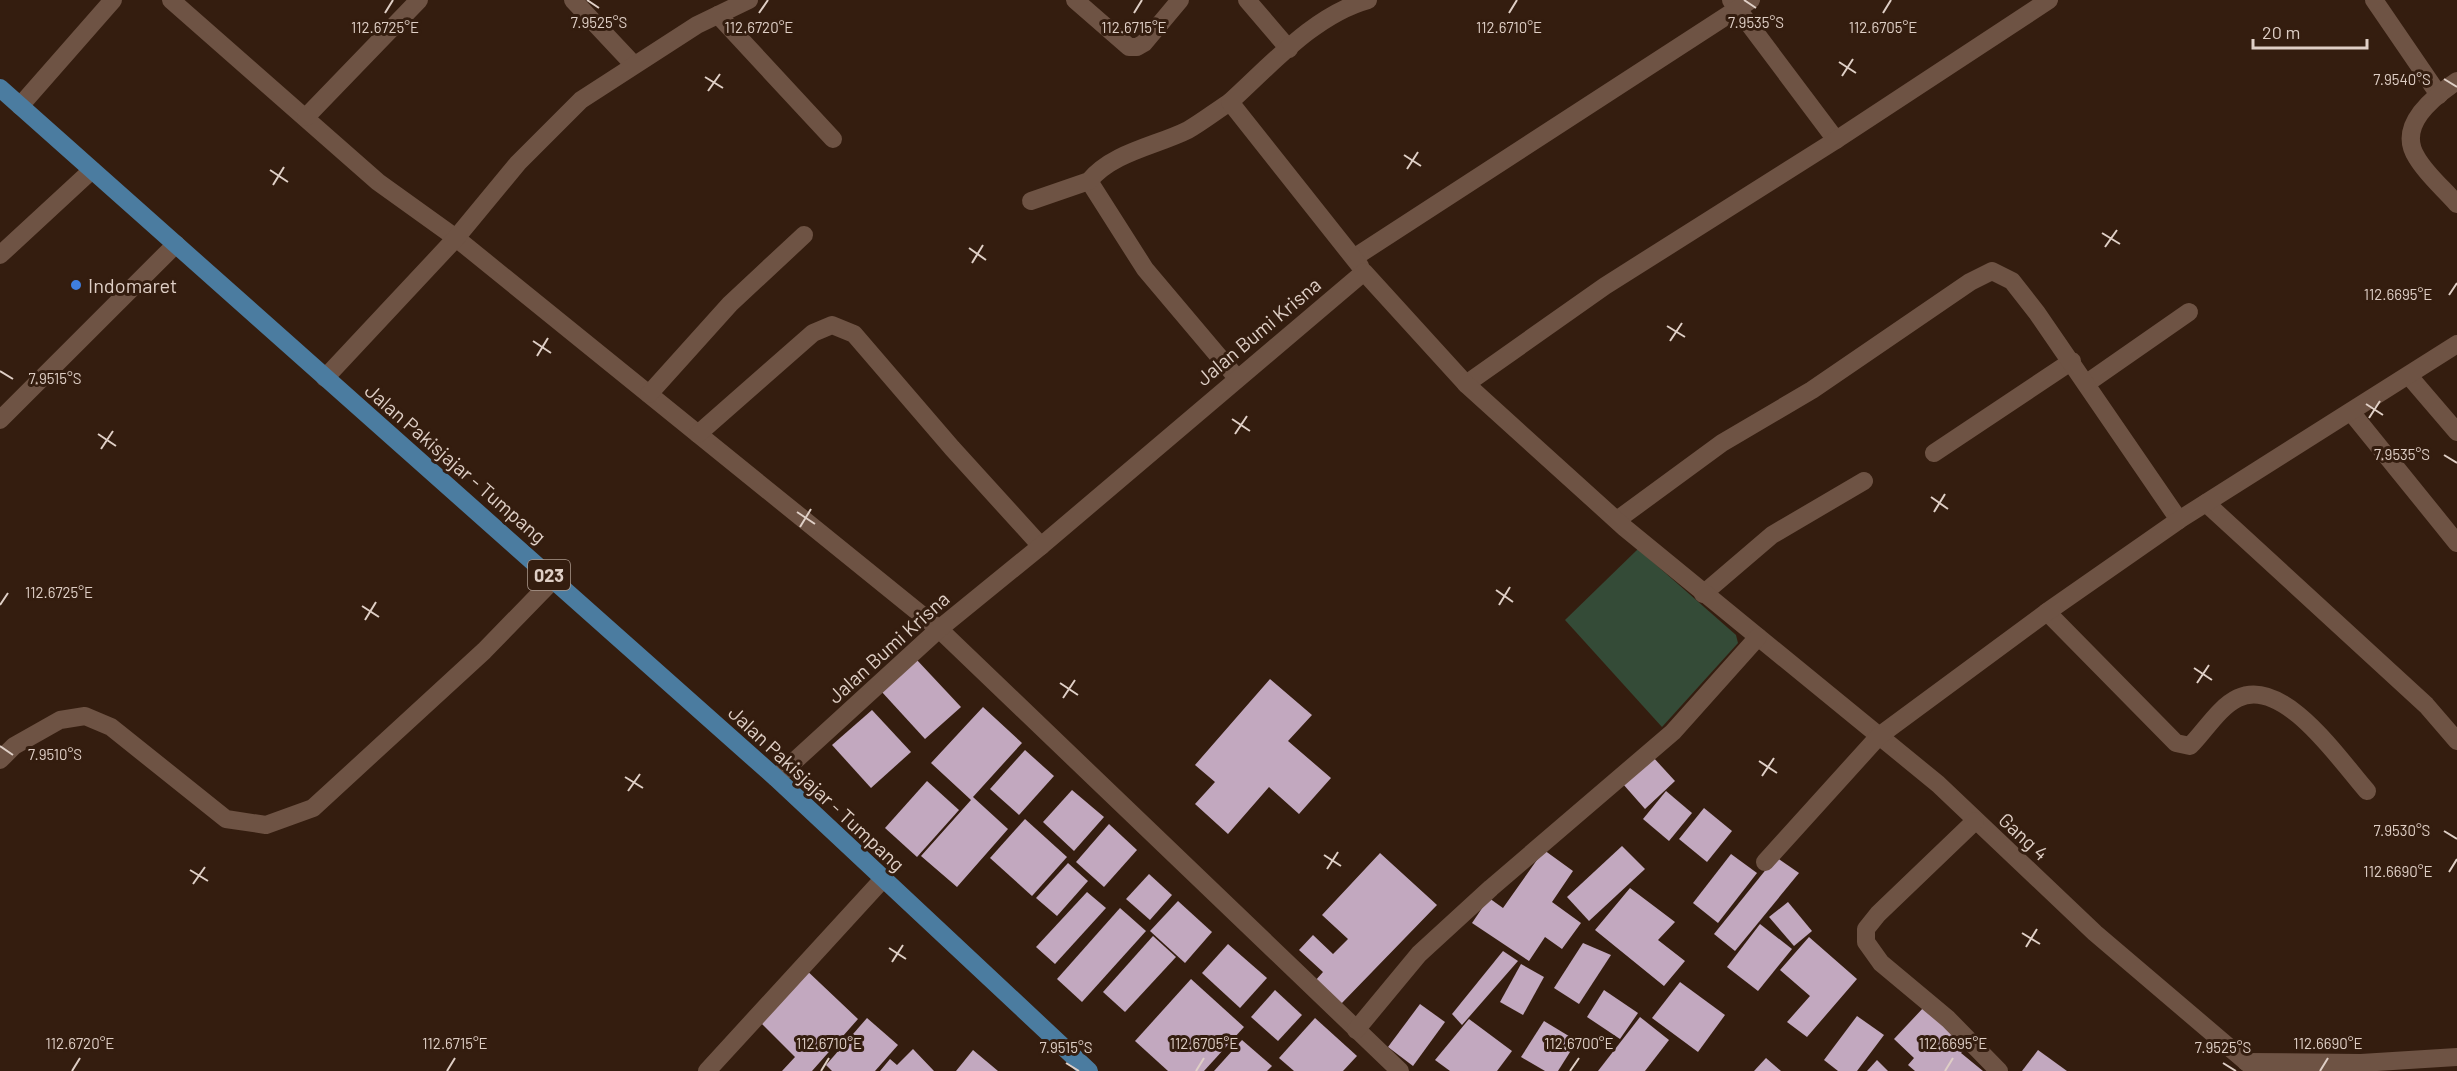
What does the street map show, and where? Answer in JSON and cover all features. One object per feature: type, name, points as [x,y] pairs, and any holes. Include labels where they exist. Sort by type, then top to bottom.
[{"type":"main road","name":"Jalan Pakisjajar - Tumpang","points":[[0,88],[776,778],[1089,1071]]},
{"type":"street","points":[[171,0],[378,182],[456,238],[939,629],[1400,1071]]},
{"type":"street","points":[[306,117],[419,0]]},
{"type":"street","points":[[573,0],[634,65]]},
{"type":"street","points":[[324,378],[456,238],[519,163],[581,100],[718,15],[749,0]]},
{"type":"street","points":[[1076,0],[1129,47],[1137,47],[1144,43],[1180,0]]},
{"type":"street","points":[[1247,0],[1289,49]]},
{"type":"street","points":[[1031,201],[1089,181],[1096,173],[1114,162],[1187,130],[1230,102],[1319,24],[1354,4],[1368,0]]},
{"type":"street","points":[[1466,384],[1605,286],[1836,140],[2049,0]]},
{"type":"street","points":[[2374,0],[2439,95]]},
{"type":"street","points":[[20,106],[106,2]]},
{"type":"street","points":[[1740,3],[1836,140]]},
{"type":"street","name":"Jalan Bumi Krisna","points":[[776,778],[939,629],[1041,546],[1237,378],[1359,264],[1740,3]]},
{"type":"street","points":[[718,15],[833,139]]},
{"type":"street","points":[[2457,81],[2421,110],[2412,128],[2411,142],[2416,158],[2457,204]]},
{"type":"street","points":[[1230,102],[1359,264],[1466,384],[1617,520],[1703,594],[1758,637],[1673,732],[1615,785],[1491,888],[1419,954],[1356,1030]]},
{"type":"street","points":[[0,255],[92,170]]},
{"type":"street","points":[[1089,181],[1145,269],[1237,378]]},
{"type":"street","points":[[649,394],[730,304],[804,235]]},
{"type":"street","points":[[0,420],[176,244]]},
{"type":"street","points":[[1617,520],[1722,443],[1812,390],[1970,282],[1992,271],[2012,281],[2072,361],[2180,520]]},
{"type":"street","points":[[2087,383],[2189,312]]},
{"type":"street","points":[[698,434],[813,333],[832,325],[854,334],[951,448],[1041,546]]},
{"type":"street","points":[[1766,862],[1879,736],[2047,612],[2206,502],[2457,344]]},
{"type":"street","points":[[1934,453],[2072,361]]},
{"type":"street","points":[[2409,376],[2457,432]]},
{"type":"street","points":[[2351,412],[2457,543]]},
{"type":"street","points":[[1703,594],[1772,535],[1864,481]]},
{"type":"street","points":[[2206,502],[2426,705],[2457,741]]},
{"type":"street","points":[[0,760],[14,746],[60,720],[85,716],[111,727],[226,819],[266,825],[313,808],[484,651],[554,579]]},
{"type":"street","points":[[2047,612],[2176,743],[2190,746],[2229,703],[2240,696],[2255,694],[2275,697],[2296,712],[2367,791]]},
{"type":"street","name":"Gang 4","points":[[1758,637],[1938,784],[2095,933],[2252,1066]]},
{"type":"street","points":[[1975,820],[1878,914],[1866,929],[1866,942],[1881,963],[1948,1019],[2000,1071]]},
{"type":"street","points":[[707,1071],[883,879]]},
{"type":"street","points":[[2252,1066],[2457,1057]]},
{"type":"green space","points":[[1638,549],[1736,635],[1738,643],[1662,727],[1565,620]]},
{"type":"building","points":[[916,659],[961,707],[925,739],[881,691]]},
{"type":"building","points":[[1270,679],[1312,715],[1288,741],[1331,778],[1299,814],[1269,787],[1228,834],[1195,804],[1215,782],[1195,765]]},
{"type":"building","points":[[983,707],[1022,743],[973,797],[1008,829],[957,887],[921,856],[971,800],[931,763]]},
{"type":"building","points":[[872,710],[911,752],[871,788],[832,745]]},
{"type":"building","points":[[1025,750],[1054,776],[1019,815],[990,789]]},
{"type":"building","points":[[1652,756],[1675,781],[1645,809],[1623,784]]},
{"type":"building","points":[[927,781],[959,810],[917,857],[885,828]]},
{"type":"building","points":[[1072,790],[1104,817],[1074,851],[1043,822]]},
{"type":"building","points":[[1666,791],[1692,813],[1669,841],[1643,819]]},
{"type":"building","points":[[1704,808],[1732,831],[1707,862],[1679,839]]},
{"type":"building","points":[[1025,819],[1067,857],[1032,896],[990,858]]},
{"type":"building","points":[[1109,824],[1137,850],[1104,887],[1076,862]]},
{"type":"building","points":[[1622,846],[1645,869],[1589,921],[1567,897]]},
{"type":"building","points":[[1544,850],[1573,871],[1552,902],[1581,923],[1562,949],[1545,937],[1529,961],[1472,923],[1489,898],[1503,908]]},
{"type":"building","points":[[1380,853],[1437,905],[1340,1005],[1315,981],[1323,972],[1299,950],[1313,935],[1333,954],[1348,939],[1322,915]]},
{"type":"building","points":[[1731,854],[1757,873],[1718,923],[1693,903]]},
{"type":"building","points":[[1776,857],[1799,873],[1735,951],[1714,934]]},
{"type":"building","points":[[1068,863],[1088,881],[1057,916],[1036,898]]},
{"type":"building","points":[[1149,874],[1172,895],[1150,920],[1126,899]]},
{"type":"building","points":[[1630,888],[1675,922],[1658,940],[1685,961],[1664,986],[1595,930]]},
{"type":"building","points":[[1087,892],[1106,908],[1055,964],[1036,947]]},
{"type":"building","points":[[1178,901],[1212,932],[1185,963],[1150,931]]},
{"type":"building","points":[[1788,902],[1812,931],[1794,946],[1769,917]]},
{"type":"building","points":[[1120,908],[1146,931],[1082,1002],[1057,979]]},
{"type":"building","points":[[1760,924],[1792,949],[1758,991],[1727,967]]},
{"type":"building","points":[[1153,936],[1176,957],[1125,1012],[1103,992]]},
{"type":"building","points":[[1809,937],[1857,979],[1807,1037],[1787,1022],[1810,996],[1780,970]]},
{"type":"building","points":[[1583,943],[1611,955],[1579,1004],[1554,988]]},
{"type":"building","points":[[1228,944],[1267,978],[1240,1008],[1202,973]]},
{"type":"building","points":[[1503,951],[1518,961],[1462,1025],[1452,1014]]},
{"type":"building","points":[[1521,964],[1544,977],[1523,1015],[1500,1002]]},
{"type":"building","points":[[802,966],[858,1019],[812,1071],[782,1071],[795,1057],[756,1018]]},
{"type":"building","points":[[1191,979],[1244,1027],[1204,1071],[1168,1071],[1135,1041]]},
{"type":"building","points":[[1680,982],[1725,1015],[1698,1052],[1652,1018]]},
{"type":"building","points":[[1275,990],[1302,1015],[1278,1041],[1251,1017]]},
{"type":"building","points":[[1604,990],[1638,1013],[1620,1039],[1587,1017]]},
{"type":"building","points":[[1420,1004],[1445,1022],[1413,1066],[1388,1047]]},
{"type":"building","points":[[1924,1007],[1967,1046],[1961,1053],[1983,1071],[1915,1071],[1908,1065],[1914,1058],[1894,1039]]},
{"type":"building","points":[[1857,1016],[1884,1035],[1857,1071],[1838,1071],[1824,1060]]},
{"type":"building","points":[[1640,1017],[1669,1040],[1645,1071],[1598,1071]]},
{"type":"building","points":[[867,1018],[898,1045],[875,1071],[832,1071],[826,1065]]},
{"type":"building","points":[[1315,1018],[1357,1056],[1343,1071],[1294,1071],[1279,1058]]},
{"type":"building","points":[[1469,1019],[1512,1051],[1497,1071],[1450,1071],[1435,1060]]},
{"type":"building","points":[[1544,1021],[1577,1041],[1558,1071],[1545,1071],[1521,1057]]},
{"type":"building","points":[[1242,1040],[1272,1066],[1267,1071],[1214,1071]]},
{"type":"building","points":[[913,1049],[934,1071],[880,1071],[890,1059],[897,1065]]},
{"type":"building","points":[[973,1050],[998,1071],[956,1071]]},
{"type":"building","points":[[2038,1050],[2067,1071],[2022,1071]]},
{"type":"building","points":[[1766,1058],[1781,1071],[1754,1071]]},
{"type":"building","points":[[1877,1060],[1888,1071],[1867,1071]]},
{"type":"place","name":"Indomaret","points":[[76,285]]}]
